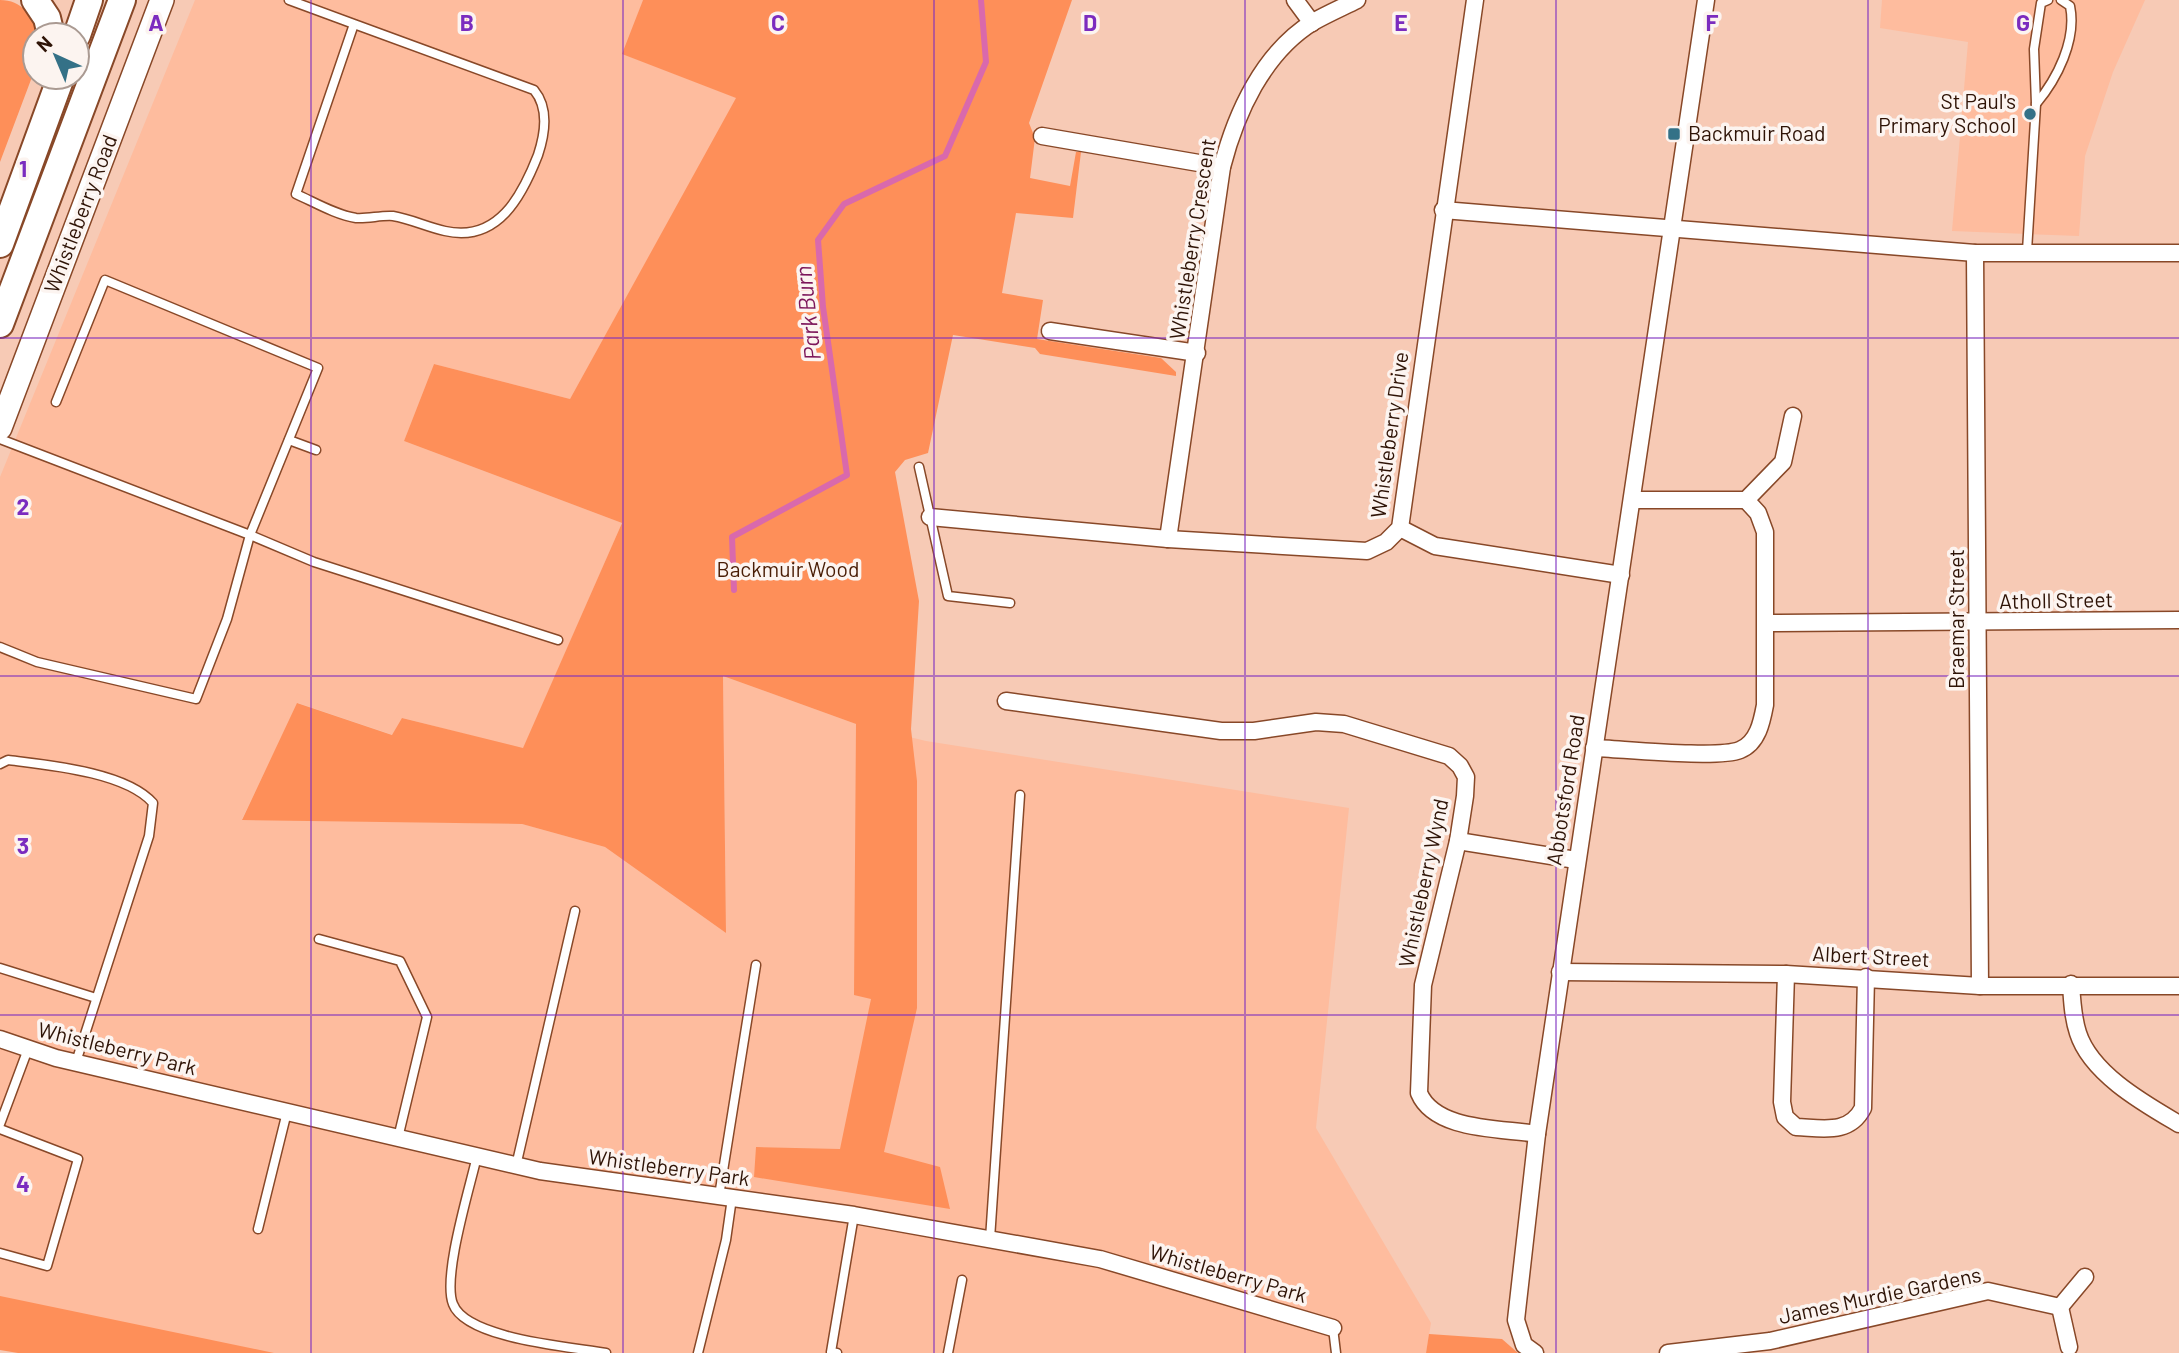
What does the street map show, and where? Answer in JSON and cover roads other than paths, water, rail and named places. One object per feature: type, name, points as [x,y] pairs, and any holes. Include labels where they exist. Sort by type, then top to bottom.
[{"type":"highway","points":[[35,0],[48,21]]},
{"type":"highway","points":[[82,21],[89,0]]},
{"type":"highway","points":[[0,324],[122,0]]},
{"type":"highway","points":[[48,91],[49,111]]},
{"type":"highway","points":[[0,244],[56,91]]},
{"type":"main road","name":"Whistleberry Road","points":[[0,428],[162,0]]},
{"type":"street","points":[[1295,0],[1312,23]]},
{"type":"street","name":"Whistleberry Crescent","points":[[1168,539],[1222,167],[1231,132],[1260,76],[1285,47],[1312,23],[1357,0]]},
{"type":"street","name":"Whistleberry Drive","points":[[930,517],[1168,539],[1367,551],[1386,542],[1400,528],[1443,210],[1475,0]]},
{"type":"street","name":"Abbotsford Road","points":[[1535,1353],[1524,1345],[1516,1320],[1537,1134],[1706,0]]},
{"type":"street","points":[[1042,136],[1222,167]]},
{"type":"street","points":[[1443,210],[1975,253],[2179,253]]},
{"type":"street","name":"Braemar Street","points":[[1975,253],[1980,986]]},
{"type":"street","points":[[1050,331],[1197,353]]},
{"type":"street","points":[[1632,500],[1746,500],[1783,462],[1793,416]]},
{"type":"street","points":[[1594,748],[1718,753],[1740,750],[1753,741],[1762,723],[1765,705],[1765,532],[1758,513],[1746,500]]},
{"type":"street","points":[[1400,528],[1435,546],[1621,575]]},
{"type":"street","name":"Atholl Street","points":[[1766,623],[2179,620]]},
{"type":"street","name":"Whistleberry Wynd","points":[[1006,701],[1221,731],[1254,731],[1316,722],[1344,724],[1449,756],[1460,766],[1466,777],[1458,841],[1423,985],[1419,1093],[1424,1105],[1455,1121],[1537,1134]]},
{"type":"street","points":[[1458,841],[1576,860]]},
{"type":"street","name":"Albert Street","points":[[1560,972],[1786,974],[1980,986],[2179,986]]},
{"type":"street","points":[[1786,974],[1782,1102],[1785,1116],[1796,1128],[1841,1129],[1856,1122],[1863,1108],[1866,977]]},
{"type":"street","points":[[2071,984],[2078,1036],[2089,1052],[2112,1080],[2179,1124]]},
{"type":"street","name":"Whistleberry Park","points":[[0,1039],[76,1062],[516,1166],[854,1215],[1100,1259],[1333,1328]]},
{"type":"street","points":[[2069,1347],[2060,1307],[2085,1277]]},
{"type":"street","name":"James Murdie Gardens","points":[[1668,1353],[1771,1347],[1988,1291],[2060,1307]]},
{"type":"lane","points":[[289,0],[534,90],[541,98],[544,125],[539,151],[522,195],[508,212],[487,227],[464,233],[447,232],[392,216],[355,218],[296,194],[354,24]]},
{"type":"lane","points":[[2027,251],[2036,104],[2034,49],[2041,3],[2048,0]]},
{"type":"lane","points":[[2036,104],[2053,83],[2068,42],[2073,20],[2070,6],[2061,0]]},
{"type":"lane","points":[[0,647],[37,662],[196,699],[227,619],[250,535],[318,368],[105,280],[56,402]]},
{"type":"lane","points":[[0,439],[314,562],[558,640]]},
{"type":"lane","points":[[289,440],[316,450]]},
{"type":"lane","points":[[919,467],[948,596],[1010,603]]},
{"type":"lane","points":[[0,764],[8,760],[81,769],[144,793],[153,803],[149,836],[76,1062]]},
{"type":"lane","points":[[990,1239],[1020,794]]},
{"type":"lane","points":[[516,1166],[575,911]]},
{"type":"lane","points":[[319,939],[400,961],[427,1017],[398,1138]]},
{"type":"lane","points":[[698,1353],[726,1240],[725,1197],[756,965]]},
{"type":"lane","points":[[0,968],[96,998]]},
{"type":"lane","points":[[0,1124],[28,1049]]},
{"type":"lane","points":[[258,1229],[287,1112]]},
{"type":"lane","points":[[0,1129],[78,1159],[47,1266],[0,1252]]},
{"type":"lane","points":[[477,1156],[450,1282],[453,1304],[465,1320],[485,1330],[606,1353]]},
{"type":"lane","points":[[837,1353],[831,1352],[854,1215]]},
{"type":"lane","points":[[948,1353],[961,1280]]},
{"type":"lane","points":[[1333,1328],[1336,1353]]},
{"type":"waterway","name":"Park Burn","points":[[734,590],[732,537],[847,475],[823,307],[818,240],[844,204],[945,156],[986,62],[981,0]]},
{"type":"place","name":"St Paul's Primary School","points":[[2030,114]]},
{"type":"place","name":"Backmuir Road","points":[[1674,134]]},
{"type":"park label","name":"Backmuir Wood","points":[[788,570]]}]
